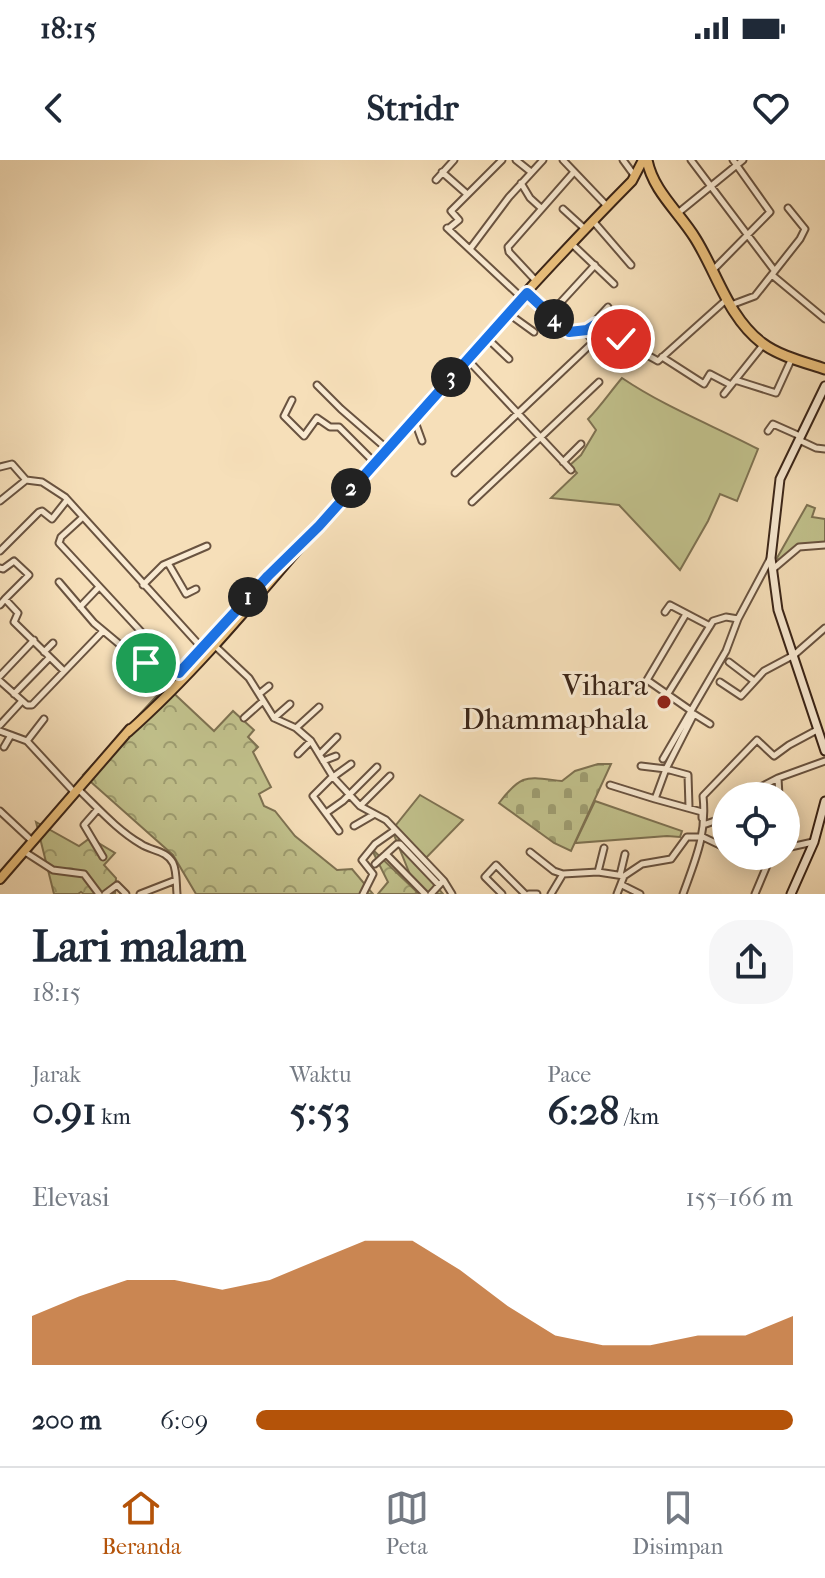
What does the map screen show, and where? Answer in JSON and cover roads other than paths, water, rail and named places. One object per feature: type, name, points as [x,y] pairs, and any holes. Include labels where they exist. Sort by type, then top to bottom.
[{"type":"highway","points":[[645,160],[653,182],[677,213],[729,302],[763,344],[825,369]]},
{"type":"main road","points":[[1,877],[128,732],[633,178],[645,160]]},
{"type":"main road","points":[[633,178],[653,182]]},
{"type":"main road","points":[[181,675],[202,648],[211,642]]},
{"type":"street","points":[[436,180],[454,160]]},
{"type":"street","points":[[502,160],[451,211],[459,220],[447,229],[569,332],[582,331],[595,324],[608,307]]},
{"type":"street","points":[[516,160],[531,172]]},
{"type":"street","points":[[470,249],[521,183],[543,160]]},
{"type":"street","points":[[563,160],[607,206]]},
{"type":"street","points":[[623,160],[633,178]]},
{"type":"street","points":[[691,160],[787,291],[825,319]]},
{"type":"street","points":[[677,213],[735,162],[743,160]]},
{"type":"street","points":[[713,270],[770,211],[735,162]]},
{"type":"street","points":[[442,172],[467,194]]},
{"type":"street","points":[[537,282],[509,252],[508,247],[574,172]]},
{"type":"street","points":[[521,183],[541,208]]},
{"type":"street","points":[[595,324],[612,332],[635,354],[640,351],[658,361],[729,302],[755,296],[805,229],[788,208]]},
{"type":"street","points":[[563,209],[586,229]]},
{"type":"street","points":[[593,221],[631,265]]},
{"type":"street","points":[[572,244],[614,284]]},
{"type":"street","points":[[549,314],[595,265]]},
{"type":"street","points":[[509,314],[534,332]]},
{"type":"street","points":[[582,331],[619,361],[630,349]]},
{"type":"street","points":[[484,341],[489,340],[509,359]]},
{"type":"street","points":[[724,394],[763,344]]},
{"type":"street","points":[[455,473],[589,346]]},
{"type":"street","points":[[662,357],[704,384],[710,374],[776,393],[792,358]]},
{"type":"street","points":[[467,359],[571,470]]},
{"type":"street","points":[[472,502],[599,382]]},
{"type":"street","points":[[317,385],[387,448]]},
{"type":"street","points":[[825,386],[780,479],[772,564],[778,610],[825,751]]},
{"type":"street","points":[[292,400],[284,416],[304,436],[317,418],[330,427],[339,427],[375,462]]},
{"type":"street","points":[[414,419],[422,441]]},
{"type":"street","points":[[768,431],[773,424],[816,448],[825,449]]},
{"type":"street","points":[[563,462],[581,444]]},
{"type":"street","points":[[0,467],[9,462],[26,480],[42,482],[67,500],[202,648]]},
{"type":"street","points":[[1,498],[26,480]]},
{"type":"street","points":[[0,551],[39,512],[52,519],[67,500]]},
{"type":"street","points":[[83,517],[59,542],[181,675]]},
{"type":"street","points":[[663,759],[726,651],[738,619],[772,564],[799,547],[825,545]]},
{"type":"street","points":[[143,585],[168,563],[207,546]]},
{"type":"street","points":[[0,568],[14,561],[29,575],[2,602],[19,613],[14,622],[64,671]]},
{"type":"street","points":[[168,563],[186,594],[196,589]]},
{"type":"street","points":[[59,582],[103,631],[144,664],[160,652]]},
{"type":"street","points":[[80,607],[99,587]]},
{"type":"street","points":[[665,612],[670,605],[710,626]]},
{"type":"street","points":[[686,614],[647,679],[710,724]]},
{"type":"street","points":[[667,695],[710,626],[718,619],[738,619]]},
{"type":"street","points":[[34,640],[0,678],[22,701],[32,705],[103,631]]},
{"type":"street","points":[[720,682],[741,696],[764,671],[794,655],[823,632]]},
{"type":"street","points":[[211,642],[249,678],[274,718],[296,728],[311,741],[332,777],[360,806],[386,820],[447,888]]},
{"type":"street","points":[[44,652],[53,643]]},
{"type":"street","points":[[14,694],[49,658]]},
{"type":"street","points":[[729,662],[754,681]]},
{"type":"street","points":[[259,694],[269,686]]},
{"type":"street","points":[[22,701],[0,728],[27,741],[76,791],[121,830],[148,850],[159,851],[171,859],[177,894]]},
{"type":"street","points":[[244,718],[263,701]]},
{"type":"street","points":[[274,718],[290,704]]},
{"type":"street","points":[[296,728],[319,707]]},
{"type":"street","points":[[27,741],[44,719]]},
{"type":"street","points":[[683,894],[702,836],[703,796],[757,741],[774,756],[817,730]]},
{"type":"street","points":[[4,747],[11,735]]},
{"type":"street","points":[[320,754],[337,737]]},
{"type":"street","points":[[298,754],[311,741]]},
{"type":"street","points":[[655,799],[673,746]]},
{"type":"street","points":[[323,761],[336,756]]},
{"type":"street","points":[[770,782],[825,761]]},
{"type":"street","points":[[339,831],[313,795],[351,764]]},
{"type":"street","points":[[641,766],[666,769],[690,777],[689,807]]},
{"type":"street","points":[[326,813],[377,767]]},
{"type":"street","points":[[360,806],[390,776]]},
{"type":"street","points":[[778,778],[778,782]]},
{"type":"street","points":[[610,785],[689,807],[704,817],[712,817]]},
{"type":"street","points":[[791,894],[814,842],[825,801]]},
{"type":"street","points":[[98,809],[84,825],[103,857]]},
{"type":"street","points":[[0,811],[31,840]]},
{"type":"street","points":[[354,826],[373,815]]},
{"type":"street","points":[[363,894],[373,874],[362,860],[375,844],[395,830]]},
{"type":"street","points":[[530,852],[554,871],[563,874],[598,872],[622,875],[642,864],[671,859],[687,837],[702,836],[712,841]]},
{"type":"street","points":[[800,845],[825,838]]},
{"type":"street","points":[[375,864],[400,844],[447,888]]},
{"type":"street","points":[[598,872],[604,848]]},
{"type":"street","points":[[23,850],[53,870],[84,874],[102,894],[117,885],[126,894]]},
{"type":"street","points":[[386,854],[425,894]]},
{"type":"street","points":[[617,894],[622,885],[625,854]]},
{"type":"street","points":[[502,894],[485,876],[496,865],[527,894],[537,894]]},
{"type":"street","points":[[755,894],[765,870]]},
{"type":"street","points":[[551,894],[563,874]]},
{"type":"street","points":[[140,894],[176,880]]},
{"type":"street","points":[[622,885],[640,894]]},
{"type":"street","points":[[431,894],[447,888]]},
{"type":"place","name":"Vihara Dhammaphala","points":[[664,702]]}]
